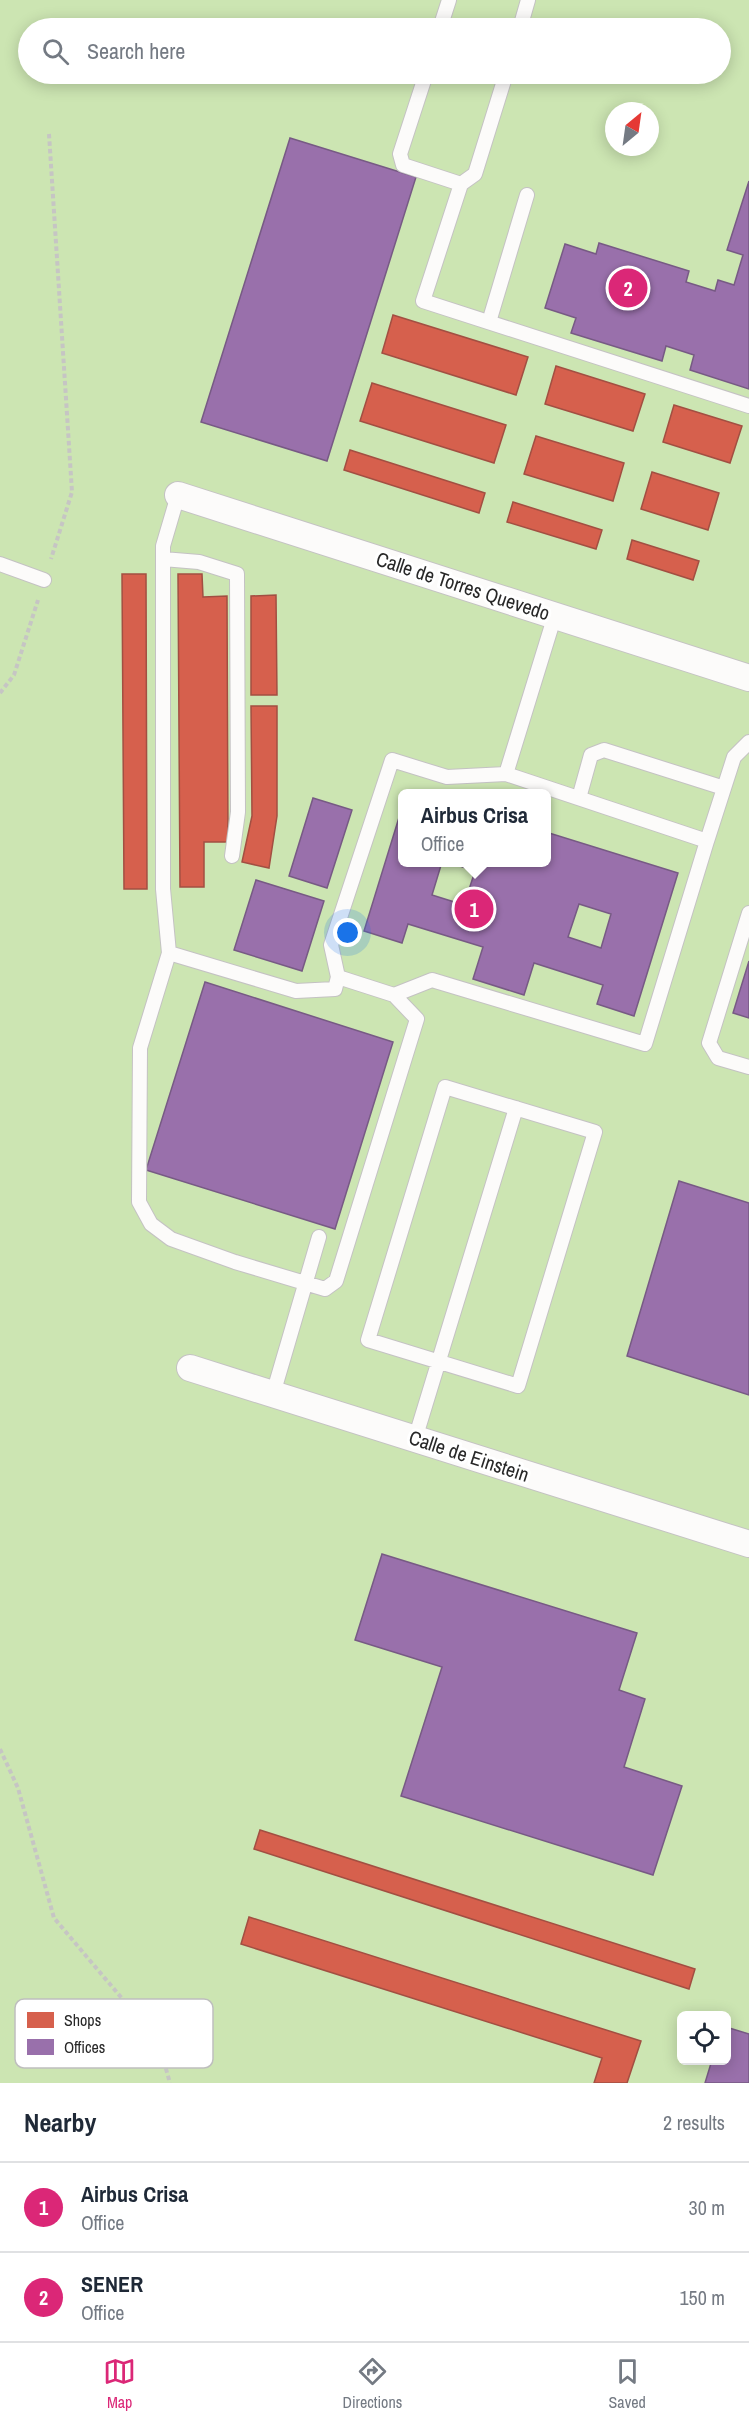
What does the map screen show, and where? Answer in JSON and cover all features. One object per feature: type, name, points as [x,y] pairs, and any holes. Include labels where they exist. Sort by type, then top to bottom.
[{"type":"street","name":"Calle de Torres Quevedo","points":[[178,495],[749,678]]},
{"type":"street","name":"Calle de Einstein","points":[[190,1368],[749,1545]]},
{"type":"lane","points":[[443,18],[449,0]]},
{"type":"lane","points":[[523,18],[528,0]]},
{"type":"lane","points":[[423,84],[400,154],[403,165],[460,184]]},
{"type":"lane","points":[[503,84],[475,174],[460,184],[423,301],[749,406]]},
{"type":"lane","points":[[489,322],[527,195]]},
{"type":"lane","points":[[178,495],[162,546],[163,889],[169,953],[140,1048],[139,1202],[151,1224],[171,1239],[325,1289],[336,1281],[417,1019],[394,995],[338,977]]},
{"type":"lane","points":[[163,559],[199,562],[237,574],[238,812],[232,856]]},
{"type":"lane","points":[[0,564],[45,580]]},
{"type":"lane","points":[[506,774],[555,615]]},
{"type":"lane","points":[[394,995],[432,980],[645,1044],[734,757],[749,742]]},
{"type":"lane","points":[[579,798],[591,755],[604,750],[724,788]]},
{"type":"lane","points":[[169,953],[296,991],[334,989],[338,977],[331,945],[392,760],[447,777],[506,774],[707,841]]},
{"type":"lane","points":[[749,913],[709,1043],[718,1058],[749,1067]]},
{"type":"lane","points":[[445,1087],[595,1132],[518,1386],[438,1362],[368,1340],[445,1087]]},
{"type":"lane","points":[[415,1439],[516,1108]]},
{"type":"lane","points":[[273,1394],[319,1237]]},
{"type":"path","points":[[0,693],[15,675],[72,492],[49,134]]},
{"type":"path","points":[[0,1749],[18,1788],[54,1918],[122,1999]]},
{"type":"path","points":[[166,2068],[170,2083]]},
{"type":"green space","points":[[0,0],[749,0],[749,2083],[0,2083]]},
{"type":"building: Shops","points":[[393,315],[528,357],[516,395],[382,353]]},
{"type":"building: Shops","points":[[556,366],[645,394],[633,431],[545,404]]},
{"type":"building: Shops","points":[[372,383],[506,425],[494,463],[360,421]]},
{"type":"building: Shops","points":[[674,405],[742,426],[730,463],[663,442]]},
{"type":"building: Shops","points":[[536,436],[624,463],[613,501],[524,474]]},
{"type":"building: Shops","points":[[350,450],[485,493],[479,513],[344,470]]},
{"type":"building: Shops","points":[[652,472],[719,493],[708,530],[641,509]]},
{"type":"building: Shops","points":[[513,502],[602,530],[596,549],[507,522]]},
{"type":"building: Shops","points":[[632,540],[699,561],[693,580],[627,559]]},
{"type":"building: Shops","points":[[122,574],[146,574],[147,889],[124,889]]},
{"type":"building: Shops","points":[[178,574],[202,574],[203,597],[227,596],[228,842],[204,842],[204,887],[180,887]]},
{"type":"building: Shops","points":[[276,595],[277,695],[251,695],[251,596]]},
{"type":"building: Shops","points":[[251,706],[277,706],[277,816],[269,868],[242,862],[252,816]]},
{"type":"building: Shops","points":[[260,1830],[695,1969],[689,1989],[254,1849]]},
{"type":"building: Shops","points":[[249,1917],[641,2041],[627,2083],[594,2083],[602,2058],[241,1944]]},
{"type":"building: Offices","points":[[290,138],[416,177],[327,461],[201,422]]},
{"type":"building: Offices","points":[[749,181],[749,389],[690,370],[694,355],[666,346],[662,361],[571,333],[576,318],[545,308],[565,244],[596,254],[599,243],[689,271],[686,282],[715,291],[718,280],[734,285],[743,255],[727,250]]},
{"type":"building: Offices","points":[[313,798],[352,810],[327,888],[289,876]]},
{"type":"building: Offices","points":[[398,821],[398,867],[440,867],[432,895],[464,905],[475,871],[463,867],[551,867],[551,834],[678,873],[634,1016],[597,1004],[603,985],[534,963],[524,995],[473,979],[483,947],[408,924],[402,943],[364,931]],"holes":[[[579,904],[611,914],[601,948],[568,937]]]},
{"type":"building: Offices","points":[[256,880],[324,901],[302,971],[234,950]]},
{"type":"building: Offices","points":[[749,961],[749,1018],[733,1013]]},
{"type":"building: Offices","points":[[205,982],[393,1042],[335,1229],[146,1170]]},
{"type":"building: Offices","points":[[679,1181],[749,1203],[749,1395],[627,1356]]},
{"type":"building: Offices","points":[[382,1554],[637,1633],[619,1690],[645,1699],[624,1767],[682,1786],[653,1875],[401,1796],[442,1667],[355,1640]]},
{"type":"building: Offices","points":[[731,2029],[749,2034],[749,2083],[705,2083],[710,2065],[731,2065]]},
{"type":"place","name":"SENER","points":[[628,288]]},
{"type":"place","name":"Airbus Crisa","points":[[474,909]]}]
